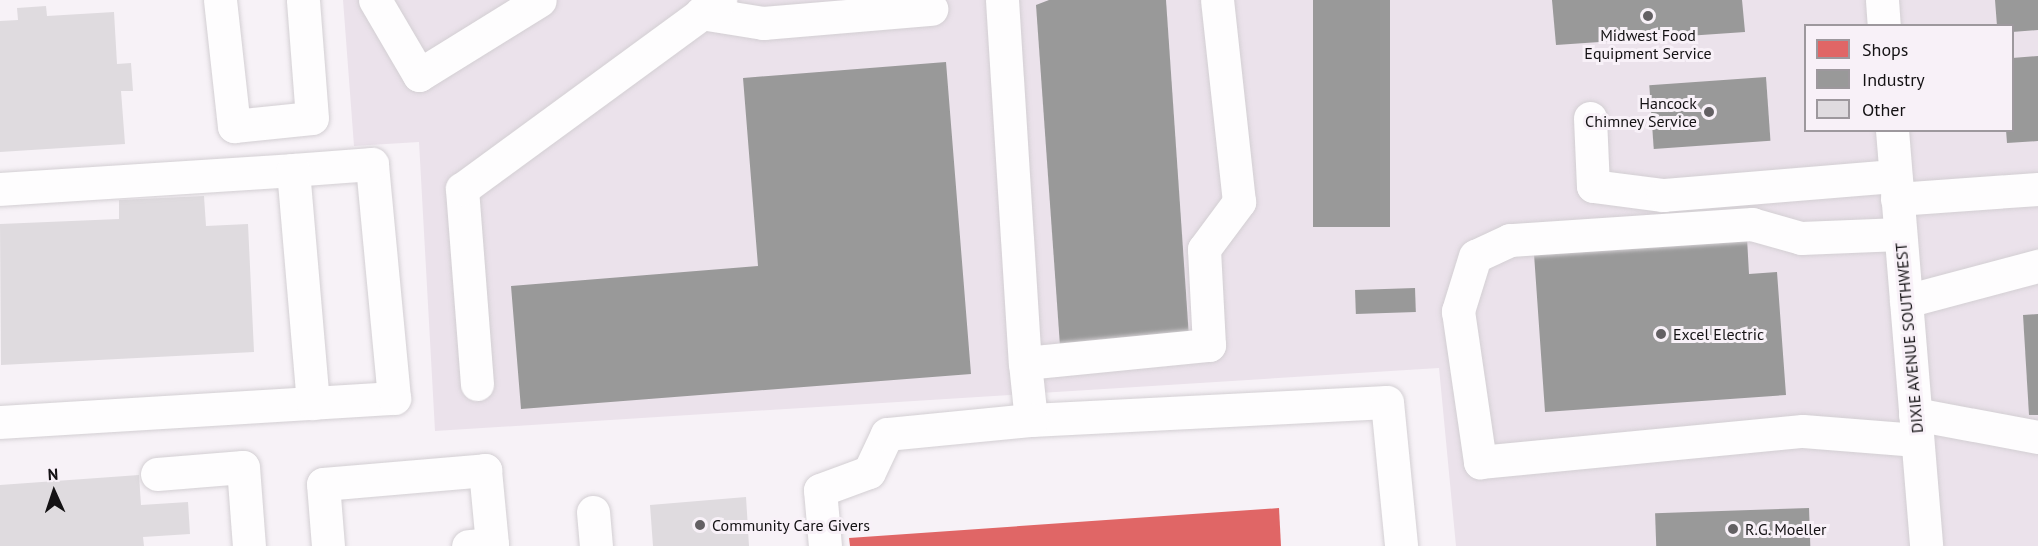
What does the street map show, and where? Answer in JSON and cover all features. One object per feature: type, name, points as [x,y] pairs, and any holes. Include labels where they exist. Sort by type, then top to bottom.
[{"type":"street","points":[[220,0],[234,126],[312,118],[303,0]]},
{"type":"street","points":[[375,0],[419,75],[540,0]]},
{"type":"street","points":[[1002,0],[1025,363],[1031,420]]},
{"type":"street","points":[[1025,363],[1209,345],[1204,249],[1239,202],[1217,0]]},
{"type":"street","points":[[1882,0],[1884,24]]},
{"type":"street","points":[[477,384],[462,189],[710,7],[762,23],[931,9]]},
{"type":"street","points":[[1590,118],[1593,186],[1663,195],[1896,188],[2038,189]]},
{"type":"street","name":"DIXIE AVENUE SOUTHWEST","points":[[1892,132],[1926,546]]},
{"type":"street","points":[[0,189],[372,164],[394,398],[0,422]]},
{"type":"street","points":[[293,170],[313,403]]},
{"type":"street","points":[[1900,234],[1801,238],[1752,224],[1510,240],[1475,256],[1458,311],[1480,462],[1803,431],[1916,427],[2038,437]]},
{"type":"street","points":[[1906,301],[2038,266]]},
{"type":"street","points":[[825,546],[820,490],[869,472],[887,434],[1031,420],[1387,402],[1401,546]]},
{"type":"street","points":[[157,474],[243,467],[249,546]]},
{"type":"street","points":[[327,546],[323,484],[485,470],[492,544],[468,546]]},
{"type":"street","points":[[593,512],[596,546]]},
{"type":"shaded area","points":[[343,0],[2038,0],[2038,546],[1456,546],[1439,368],[435,431],[419,142],[354,146]]},
{"type":"building: Shops","points":[[1279,508],[1281,546],[850,546],[849,538]]},
{"type":"building: Industry","points":[[1049,0],[1166,0],[1189,337],[1060,346],[1036,5]]},
{"type":"building: Industry","points":[[1313,0],[1390,0],[1390,227],[1313,227]]},
{"type":"building: Industry","name":"Midwest Food Equipment Service","points":[[1552,0],[1742,0],[1745,32],[1556,45]]},
{"type":"building: Industry","points":[[1995,0],[2038,0],[2038,30],[2014,32],[2014,24],[1997,24]]},
{"type":"building: Industry","points":[[2038,56],[2038,141],[2007,143],[2006,132],[2014,132],[2014,58]]},
{"type":"building: Industry","points":[[946,62],[971,374],[521,409],[511,286],[758,266],[743,78]]},
{"type":"building: Industry","name":"Hancock Chimney Service","points":[[1766,77],[1770,141],[1654,149],[1649,85]]},
{"type":"building: Industry","name":"Excel Electric","points":[[1747,238],[1749,274],[1777,272],[1786,395],[1545,412],[1534,254]]},
{"type":"building: Industry","points":[[1415,288],[1416,312],[1356,314],[1355,290]]},
{"type":"building: Industry","points":[[2038,314],[2038,415],[2029,415],[2023,315]]},
{"type":"building: Industry","name":"R.G. Moeller","points":[[1809,508],[1810,546],[1656,546],[1655,513]]},
{"type":"building: Other","points":[[46,6],[47,16],[114,12],[117,64],[131,63],[133,91],[121,91],[125,144],[0,152],[0,21],[18,20],[17,8]]},
{"type":"building: Other","points":[[204,196],[206,226],[248,224],[254,352],[1,365],[0,224],[119,219],[119,200]]},
{"type":"building: Other","points":[[139,475],[141,505],[188,502],[190,534],[143,537],[144,546],[0,546],[0,485]]},
{"type":"building: Other","name":"Community Care Givers","points":[[746,497],[749,546],[653,546],[650,505]]},
{"type":"place","name":"Midwest Food Equipment Service","points":[[1648,16]]},
{"type":"place","name":"Hancock Chimney Service","points":[[1709,112]]},
{"type":"place","name":"Excel Electric","points":[[1661,334]]},
{"type":"place","name":"Community Care Givers","points":[[700,525]]},
{"type":"place","name":"R.G. Moeller","points":[[1733,529]]}]
